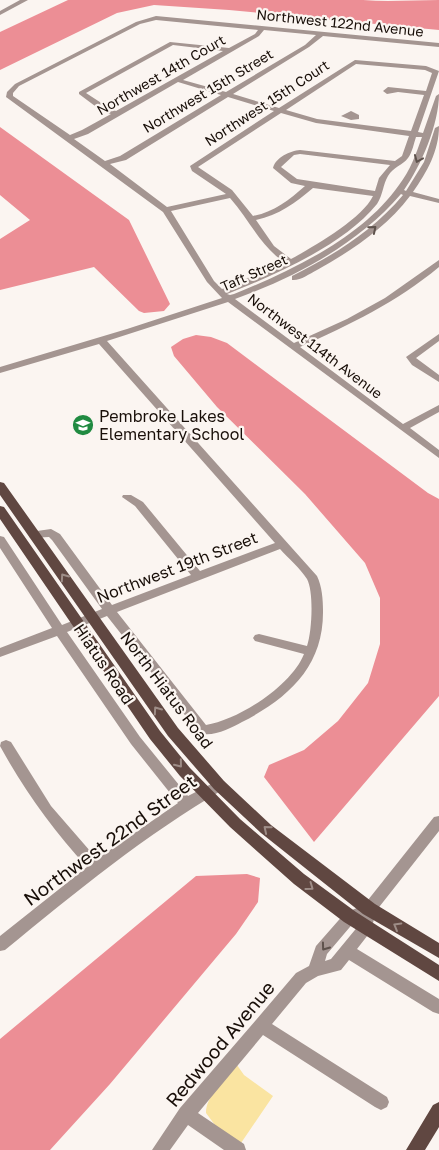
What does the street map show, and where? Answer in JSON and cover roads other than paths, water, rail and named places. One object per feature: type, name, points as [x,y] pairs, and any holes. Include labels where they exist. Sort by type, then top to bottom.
[{"type":"main road","name":"North Hiatus Road","points":[[0,486],[173,732],[219,785],[266,829],[369,909],[439,951]]},
{"type":"main road","name":"North Hiatus Road","points":[[0,510],[155,735],[205,793],[235,823],[298,879],[366,927],[439,974]]},
{"type":"main road","points":[[415,1150],[439,1111]]},
{"type":"street","points":[[0,13],[25,0]]},
{"type":"street","name":"Northwest 122nd Avenue","points":[[10,92],[17,85],[149,19],[166,18],[439,45]]},
{"type":"street","name":"Northwest 14th Court","points":[[69,138],[85,132],[230,50],[256,35],[263,28]]},
{"type":"street","name":"Northwest 15th Street","points":[[104,164],[123,158],[308,46],[323,33]]},
{"type":"street","points":[[117,114],[106,110],[81,93],[172,43],[230,50]]},
{"type":"street","name":"Northwest 15th Court","points":[[232,195],[195,169],[194,166],[355,62],[432,69],[436,72],[428,93]]},
{"type":"street","points":[[177,80],[316,121],[427,136],[438,134]]},
{"type":"street","points":[[221,293],[263,276],[290,262],[338,233],[374,202],[383,178],[395,163],[405,157],[428,93],[394,90]]},
{"type":"street","name":"Northwest 114th Avenue","points":[[10,92],[9,97],[14,102],[69,138],[166,210],[211,282],[221,293],[439,454]]},
{"type":"street","name":"Taft Street","points":[[233,302],[334,248],[367,223],[398,192],[415,164],[427,136],[437,108],[439,96]]},
{"type":"street","points":[[345,126],[349,118]]},
{"type":"street","name":"Taft Street","points":[[0,378],[54,358],[233,302],[306,273],[342,252],[377,226],[408,194],[426,166],[438,134]]},
{"type":"street","points":[[378,194],[311,186],[294,181],[277,168],[278,164],[292,154],[300,152],[395,163]]},
{"type":"street","points":[[251,219],[269,216],[282,210],[311,186]]},
{"type":"street","points":[[398,192],[439,201]]},
{"type":"street","points":[[166,210],[232,195],[251,219],[268,247],[277,255],[290,262]]},
{"type":"street","points":[[334,248],[342,252]]},
{"type":"street","points":[[293,347],[322,335],[387,300],[439,263]]},
{"type":"street","points":[[439,337],[411,357],[439,379]]},
{"type":"street","points":[[34,535],[51,533],[56,537],[110,612],[203,730],[218,729],[268,702],[288,687],[304,665],[317,633],[318,603],[313,579],[103,343]]},
{"type":"street","name":"Taft Street","points":[[0,370],[54,358]]},
{"type":"street","points":[[403,428],[439,408]]},
{"type":"street","points":[[127,497],[139,504],[198,576]]},
{"type":"street","name":"Hiatus Road","points":[[0,540],[149,759],[186,803]]},
{"type":"street","name":"Northwest 19th Street","points":[[0,653],[282,544]]},
{"type":"street","points":[[259,638],[310,651]]},
{"type":"street","points":[[6,745],[24,778],[62,832],[96,868]]},
{"type":"street","name":"Northwest 22nd Street","points":[[0,945],[96,868],[186,803],[219,785]]},
{"type":"street","points":[[315,970],[321,951],[350,916],[369,909],[439,821]]},
{"type":"street","name":"Redwood Avenue","points":[[160,1150],[186,1114],[301,978],[315,970],[336,965],[366,927],[369,909]]},
{"type":"street","points":[[348,951],[438,1007]]},
{"type":"street","points":[[261,1025],[381,1102]]},
{"type":"street","points":[[186,1114],[238,1150]]},
{"type":"place","name":"Pembroke Lakes Elementary School","points":[[83,425]]}]
